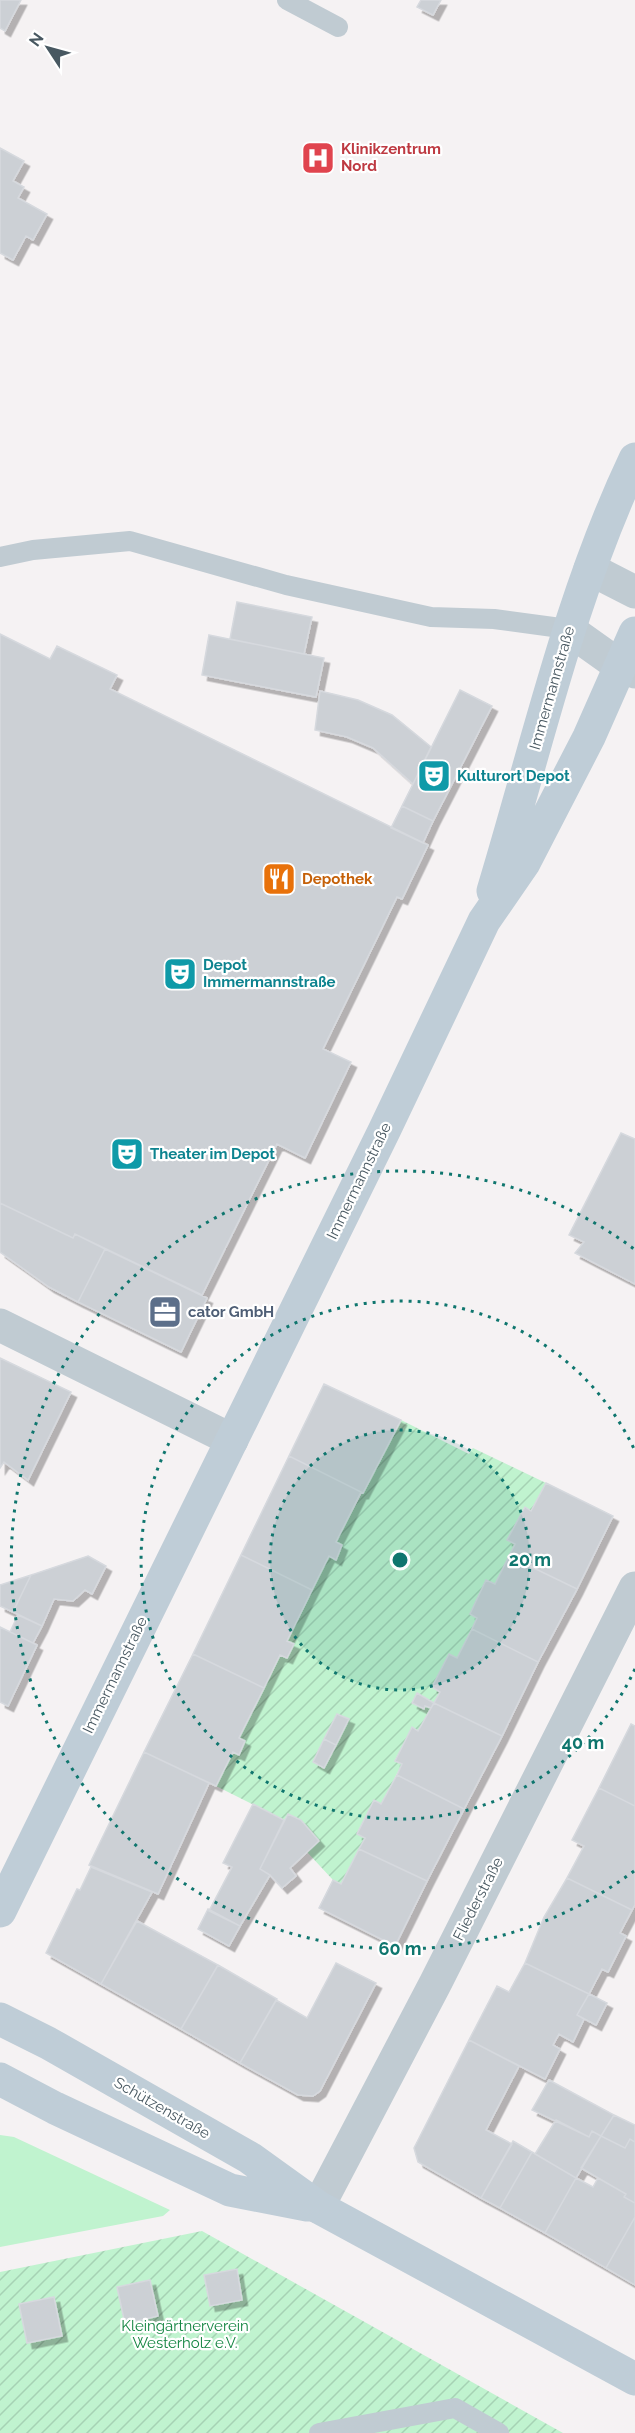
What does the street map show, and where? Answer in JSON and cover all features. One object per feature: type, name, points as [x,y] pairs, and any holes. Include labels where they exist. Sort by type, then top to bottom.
[{"type":"street","name":"Immermannstraße","points":[[484,921],[568,630],[610,513],[635,459]]},
{"type":"street","points":[[590,569],[635,592]]},
{"type":"street","points":[[568,630],[628,669]]},
{"type":"street","name":"Immermannstraße","points":[[0,1911],[484,921],[524,863],[589,737],[628,669],[635,633]]},
{"type":"street","points":[[0,1325],[232,1440]]},
{"type":"street","name":"Fliederstraße","points":[[318,2207],[435,1984],[635,1588]]},
{"type":"street","name":"Schützenstraße","points":[[0,2019],[48,2043],[250,2158],[318,2207],[635,2379]]},
{"type":"street","name":"Schützenstraße","points":[[0,2079],[55,2108],[230,2190],[318,2207]]},
{"type":"lane","points":[[287,0],[338,27]]},
{"type":"lane","points":[[0,557],[33,550],[130,541],[286,585],[431,617],[494,619],[568,630]]},
{"type":"lane","points":[[319,2433],[454,2408],[499,2433]]},
{"type":"green space","points":[[401,1420],[469,1454],[473,1448],[546,1483],[531,1511],[524,1508],[507,1540],[515,1544],[495,1584],[486,1580],[470,1614],[477,1618],[457,1658],[449,1654],[432,1687],[440,1692],[418,1731],[412,1728],[395,1760],[402,1764],[381,1804],[374,1800],[357,1833],[365,1838],[341,1884],[333,1880],[307,1852],[319,1840],[301,1820],[288,1814],[284,1820],[216,1786],[233,1752],[239,1754],[245,1741],[239,1738],[280,1655],[287,1658],[294,1644],[287,1641],[329,1556],[335,1559],[336,1542]]},
{"type":"green space","points":[[0,2135],[14,2137],[170,2210],[163,2216],[0,2247]]},
{"type":"green space","name":"Kleingärtnerverein Westerholz e.V.","points":[[202,2231],[563,2433],[0,2433],[0,2272]]},
{"type":"building","points":[[0,0],[21,0],[5,31],[0,28]]},
{"type":"building","points":[[421,0],[441,0],[433,15],[417,7]]},
{"type":"building","points":[[0,148],[24,161],[13,181],[24,187],[18,198],[47,214],[33,240],[26,236],[13,260],[0,253]]},
{"type":"building","points":[[237,602],[312,617],[304,654],[230,639]]},
{"type":"building","name":"Depot Immermannstraße","points":[[0,634],[50,659],[57,646],[117,675],[110,689],[428,845],[402,899],[397,897],[323,1049],[351,1062],[305,1158],[277,1144],[202,1295],[75,1234],[73,1238],[0,1203]]},
{"type":"building","points":[[209,635],[324,658],[316,697],[202,675]]},
{"type":"building","points":[[460,690],[492,706],[433,821],[402,806]]},
{"type":"building","points":[[320,691],[358,700],[392,715],[431,747],[413,784],[373,748],[347,737],[315,730]]},
{"type":"building","points":[[402,806],[433,821],[423,843],[391,828]]},
{"type":"building","points":[[621,1133],[635,1139],[635,1284],[575,1253],[584,1242],[569,1235]]},
{"type":"building","points":[[0,1203],[73,1238],[75,1234],[105,1249],[78,1302],[49,1287],[0,1252]]},
{"type":"building","points":[[105,1249],[207,1298],[181,1352],[78,1302]]},
{"type":"building","points":[[0,1358],[71,1392],[28,1480],[4,1462],[0,1468]]},
{"type":"building","points":[[324,1384],[401,1420],[363,1493],[289,1456]]},
{"type":"building","points":[[289,1456],[361,1492],[336,1542],[342,1545],[336,1560],[329,1556],[312,1590],[241,1555]]},
{"type":"building","points":[[546,1483],[613,1516],[577,1589],[509,1556],[515,1544],[507,1540],[525,1507],[531,1511]]},
{"type":"building","points":[[241,1555],[312,1590],[287,1641],[294,1644],[287,1658],[280,1655],[264,1688],[193,1654]]},
{"type":"building","points":[[88,1556],[106,1566],[92,1594],[85,1590],[73,1601],[54,1599],[42,1626],[13,1612],[31,1575]]},
{"type":"building","points":[[509,1556],[577,1589],[538,1662],[472,1629],[477,1618],[470,1614],[486,1580],[495,1584]]},
{"type":"building","points":[[31,1575],[13,1612],[0,1606],[0,1585]]},
{"type":"building","points":[[18,1615],[42,1626],[33,1643],[10,1632]]},
{"type":"building","points":[[0,1627],[37,1645],[8,1706],[0,1702]]},
{"type":"building","points":[[472,1629],[538,1662],[502,1736],[434,1703],[440,1692],[432,1687],[449,1654],[457,1658]]},
{"type":"building","points":[[193,1654],[264,1688],[239,1738],[245,1741],[239,1755],[233,1752],[216,1786],[144,1752]]},
{"type":"building","points":[[417,1693],[434,1703],[431,1708],[425,1706],[424,1709],[412,1703]]},
{"type":"building","points":[[434,1703],[502,1736],[464,1809],[397,1775],[402,1764],[395,1761],[412,1727],[418,1731]]},
{"type":"building","points":[[337,1714],[349,1719],[336,1745],[324,1739]]},
{"type":"building","points":[[631,1724],[635,1726],[635,1806],[599,1788]]},
{"type":"building","points":[[324,1739],[336,1745],[324,1768],[313,1762]]},
{"type":"building","points":[[144,1752],[209,1783],[158,1894],[89,1865]]},
{"type":"building","points":[[397,1775],[464,1809],[427,1881],[359,1849],[365,1838],[357,1834],[374,1800],[381,1804]]},
{"type":"building","points":[[599,1788],[635,1806],[635,1905],[632,1910],[567,1878],[584,1846],[572,1840]]},
{"type":"building","points":[[253,1804],[284,1820],[260,1869],[270,1875],[240,1926],[209,1911],[232,1867],[223,1863]]},
{"type":"building","points":[[288,1814],[301,1820],[319,1841],[290,1868],[296,1876],[282,1888],[270,1875],[260,1869]]},
{"type":"building","points":[[359,1849],[427,1881],[395,1946],[319,1908],[333,1880],[341,1884]]},
{"type":"building","points":[[91,1867],[152,1892],[101,1984],[46,1953],[77,1889],[80,1890]]},
{"type":"building","points":[[567,1878],[632,1910],[620,1933],[626,1936],[608,1972],[602,1969],[589,1994],[525,1963],[544,1917]]},
{"type":"building","points":[[208,1909],[240,1926],[229,1946],[198,1929]]},
{"type":"building","points":[[137,1921],[218,1965],[181,2029],[101,1984]]},
{"type":"building","points":[[336,1963],[376,1983],[320,2091],[313,2096],[298,2095],[240,2063],[276,2000],[307,2018]]},
{"type":"building","points":[[525,1963],[589,1994],[577,2015],[584,2019],[573,2042],[559,2034],[553,2045],[560,2049],[545,2079],[469,2040],[497,1986],[509,1992]]},
{"type":"building","points":[[218,1965],[277,1999],[240,2063],[181,2029]]},
{"type":"building","points":[[589,1994],[607,2003],[596,2025],[577,2015]]},
{"type":"building","points":[[469,2040],[519,2066],[486,2130],[512,2144],[481,2198],[418,2162],[414,2148]]},
{"type":"building","points":[[549,2080],[614,2115],[601,2136],[592,2131],[589,2137],[532,2110]]},
{"type":"building","points":[[614,2115],[635,2125],[635,2142],[630,2139],[625,2148],[601,2136]]},
{"type":"building","points":[[556,2120],[589,2137],[592,2131],[601,2136],[576,2178],[535,2154]]},
{"type":"building","points":[[601,2136],[625,2148],[630,2139],[635,2142],[635,2203],[624,2197],[626,2194],[581,2168]]},
{"type":"building","points":[[513,2141],[532,2152],[500,2208],[481,2198]]},
{"type":"building","points":[[532,2152],[576,2178],[545,2233],[500,2208]]},
{"type":"building","points":[[576,2178],[593,2187],[598,2178],[626,2194],[624,2197],[635,2203],[635,2217],[606,2268],[545,2233]]},
{"type":"building","points":[[635,2217],[635,2285],[606,2268]]},
{"type":"building","points":[[237,2269],[242,2300],[210,2306],[204,2275]]},
{"type":"building","points":[[150,2280],[158,2316],[125,2324],[117,2287]]},
{"type":"building","points":[[54,2297],[62,2336],[27,2343],[19,2304]]},
{"type":"place","name":"Klinikzentrum Nord","points":[[318,158]]},
{"type":"place","name":"Kulturort Depot","points":[[434,776]]},
{"type":"place","name":"Depothek","points":[[279,879]]},
{"type":"place","name":"Depot Immermannstraße","points":[[180,974]]},
{"type":"place","name":"Theater im Depot","points":[[127,1154]]},
{"type":"place","name":"cator GmbH","points":[[165,1312]]}]
